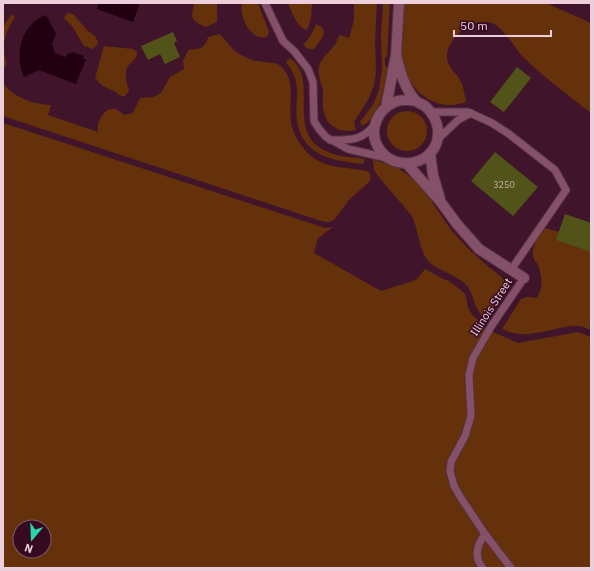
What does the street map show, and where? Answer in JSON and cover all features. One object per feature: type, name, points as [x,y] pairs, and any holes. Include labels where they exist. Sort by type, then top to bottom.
[{"type":"street","points":[[386,107],[396,55],[399,3]]},
{"type":"street","points":[[396,55],[404,83],[416,101],[431,112],[436,121],[438,130],[437,140],[430,153],[423,159],[407,164],[397,163],[381,152],[376,144],[374,135],[375,124],[379,115],[386,107],[395,102],[405,100],[416,101]]},
{"type":"street","name":"Illinois Street","points":[[430,153],[433,176],[440,201]]},
{"type":"street","name":"Illinois Street","points":[[407,164],[440,201],[457,224],[479,249],[524,278]]},
{"type":"lane","points":[[264,3],[283,41],[294,51],[308,69],[313,82],[314,121],[323,134],[330,140],[348,149],[388,158]]},
{"type":"lane","points":[[431,112],[468,112],[492,123],[509,134],[555,170],[566,190],[511,270]]},
{"type":"lane","points":[[437,140],[458,120],[471,113]]},
{"type":"lane","points":[[330,140],[348,139],[361,136],[366,134],[375,124]]},
{"type":"lane","name":"Illinois Street","points":[[511,568],[485,534],[461,498],[454,486],[450,471],[451,462],[465,436],[471,416],[469,375],[473,358],[492,325],[524,278]]},
{"type":"lane","points":[[483,568],[478,563],[477,555],[478,543],[485,534]]},
{"type":"shaded area","points":[[99,3],[140,3],[133,22],[97,9]]},
{"type":"shaded area","points":[[195,3],[217,3],[217,22],[206,27],[195,21],[192,16],[192,12]]},
{"type":"shaded area","points":[[242,3],[258,3],[269,32],[267,37],[256,35],[247,26],[242,14]]},
{"type":"shaded area","points":[[288,3],[312,3],[311,19],[307,30],[298,23]]},
{"type":"shaded area","points":[[354,3],[377,3],[375,42],[376,71],[374,86],[368,100],[354,122],[356,130],[346,131],[332,126],[326,118],[323,108],[323,91],[319,70],[321,61],[334,46],[339,36],[349,38],[354,20]]},
{"type":"shaded area","points":[[383,3],[390,3],[387,57],[385,57],[385,66],[388,67],[386,83],[377,109],[368,122],[362,126],[360,122],[374,103],[379,89],[382,70],[381,33]]},
{"type":"shaded area","points":[[404,3],[546,3],[591,23],[591,113],[524,58],[506,35],[498,27],[489,22],[480,22],[470,25],[458,34],[447,51],[448,62],[462,84],[466,102],[456,105],[447,105],[428,99],[417,90],[409,80],[404,68],[401,43]]},
{"type":"shaded area","points":[[67,13],[73,14],[88,31],[95,36],[98,42],[93,49],[84,46],[72,26],[64,18]]},
{"type":"shaded area","points":[[12,14],[15,17],[8,29],[4,42],[6,67],[4,67],[3,27]]},
{"type":"shaded area","points":[[46,15],[56,34],[52,44],[55,53],[66,57],[68,53],[71,54],[72,52],[84,56],[83,59],[86,59],[76,84],[39,70],[24,77],[20,59],[22,41],[25,33],[31,25],[37,19]]},
{"type":"shaded area","points":[[316,24],[322,27],[324,32],[322,38],[314,49],[308,49],[303,45],[310,37]]},
{"type":"shaded area","points":[[219,34],[241,55],[252,60],[279,65],[286,72],[289,79],[291,92],[290,115],[292,127],[298,140],[311,156],[331,166],[369,172],[371,178],[369,182],[349,200],[334,220],[325,222],[318,220],[3,116],[3,83],[13,93],[24,99],[31,102],[51,105],[48,115],[98,132],[99,121],[106,111],[114,109],[118,110],[124,115],[133,113],[140,98],[153,97],[161,93],[170,77],[184,69],[183,61],[189,49],[202,48],[208,37]]},
{"type":"shaded area","points":[[104,46],[133,49],[137,52],[135,59],[128,66],[126,71],[126,80],[129,91],[125,96],[120,95],[104,86],[95,78]]},
{"type":"shaded area","points":[[290,58],[299,68],[303,79],[304,120],[307,133],[315,144],[328,152],[341,156],[365,159],[363,164],[339,161],[322,155],[315,151],[303,139],[299,131],[296,113],[297,84],[292,70],[286,62]]},
{"type":"shaded area","points":[[411,111],[418,114],[424,120],[427,131],[426,139],[418,148],[411,151],[403,151],[396,148],[388,139],[387,127],[390,120],[399,112]]},
{"type":"shaded area","points":[[3,123],[325,228],[333,227],[318,238],[314,253],[381,291],[416,280],[425,269],[445,280],[448,280],[463,292],[466,296],[468,308],[473,316],[483,324],[482,325],[484,328],[518,343],[578,332],[591,337],[591,568],[3,568]]},
{"type":"shaded area","points":[[373,160],[390,165],[404,172],[415,181],[461,241],[504,280],[505,285],[502,295],[486,318],[479,312],[468,287],[460,279],[433,265],[426,258],[421,247],[412,216],[378,176],[374,170]]},
{"type":"shaded area","points":[[542,227],[559,232],[557,240],[591,252],[591,330],[582,326],[574,326],[531,334],[516,334],[502,329],[521,299],[527,297],[537,298],[539,294],[541,274],[538,265],[533,258],[533,253],[534,246]]},
{"type":"building","points":[[173,32],[177,41],[174,43],[180,57],[165,64],[160,54],[148,60],[141,46]]},
{"type":"building","points":[[517,67],[531,78],[504,112],[490,102]]},
{"type":"building","points":[[495,152],[538,187],[513,216],[471,181]]},
{"type":"building","points":[[565,214],[591,223],[591,252],[556,240]]}]
